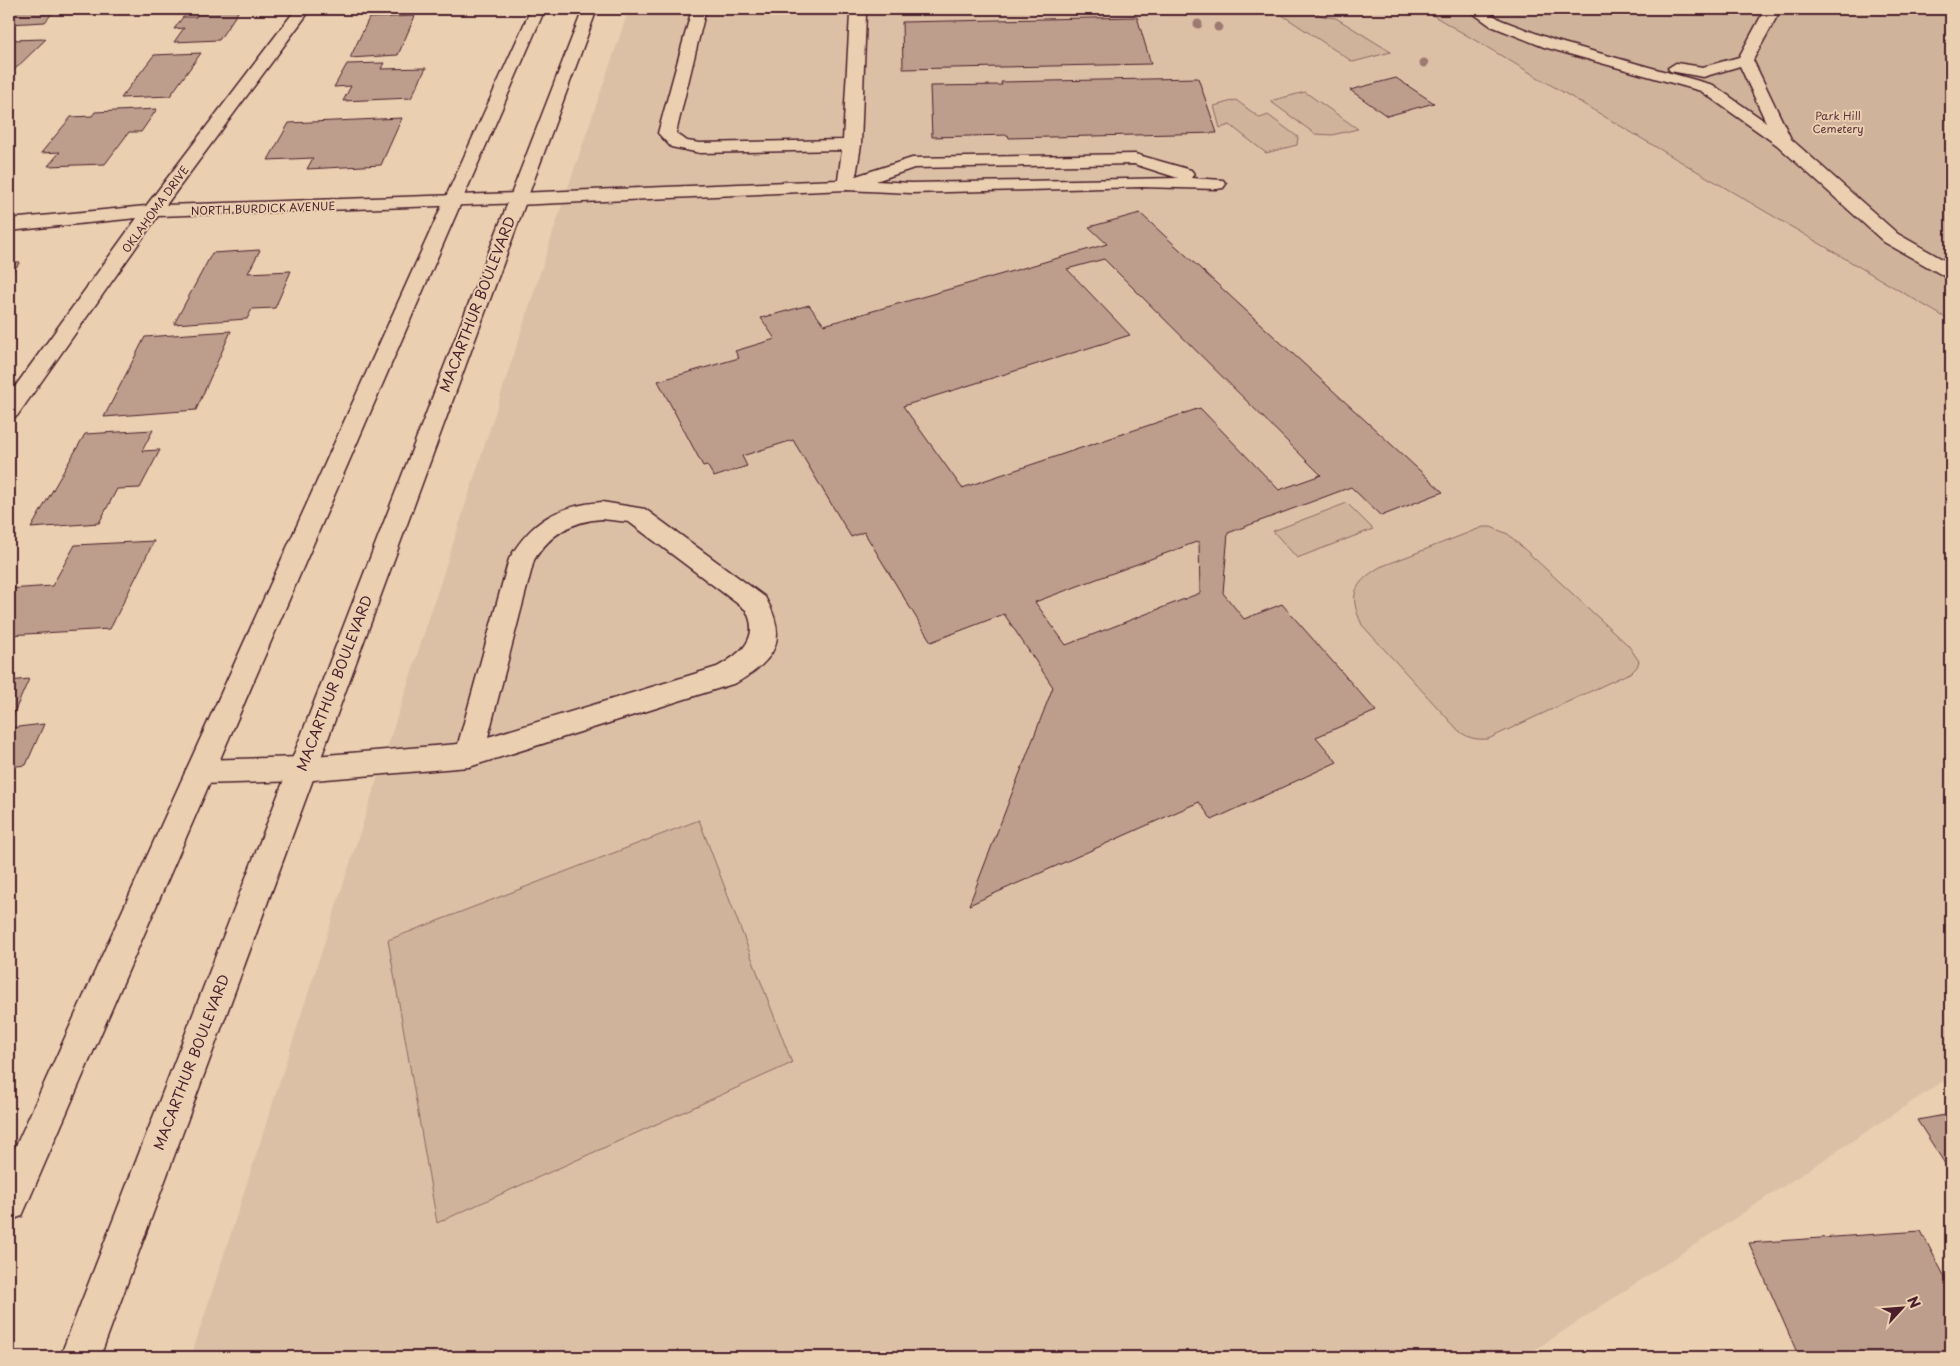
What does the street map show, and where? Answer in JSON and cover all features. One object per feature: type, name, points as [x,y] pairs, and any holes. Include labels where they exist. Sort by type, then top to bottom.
[{"type":"street","name":"OKLAHOMA DRIVE","points":[[9,411],[152,211],[304,9]]},
{"type":"street","points":[[9,1203],[538,9]]},
{"type":"street","name":"MACARTHUR BOULEVARD","points":[[80,1357],[590,9]]},
{"type":"street","points":[[702,9],[698,11],[667,133],[671,140],[683,146],[700,148],[852,145]]},
{"type":"street","points":[[846,185],[852,145],[858,14],[854,9]]},
{"type":"street","points":[[1474,9],[1496,22],[1550,44],[1707,88],[1784,142],[1891,238],[1951,272]]},
{"type":"street","points":[[1616,61],[1703,72],[1745,60],[1770,12],[1774,9]]},
{"type":"street","points":[[1745,60],[1784,142]]},
{"type":"street","name":"NORTH BURDICK AVENUE","points":[[9,225],[152,211],[453,202],[846,185],[911,188],[1141,182],[1217,184]]},
{"type":"street","points":[[200,772],[302,769],[469,755],[726,675],[742,667],[764,642],[766,628],[764,615],[756,604],[636,515],[616,509],[592,510],[569,516],[548,527],[531,542],[522,559],[469,755]]},
{"type":"shaded area","points":[[629,9],[1422,9],[1951,321],[1951,1076],[1524,1357],[191,1357],[562,205]]},
{"type":"green space","points":[[1273,9],[1310,9],[1322,16],[1336,18],[1391,52],[1353,62]]},
{"type":"green space","name":"Park Hill Cemetery","points":[[1422,9],[1951,9],[1951,321]]},
{"type":"green space","points":[[1305,92],[1358,129],[1332,135],[1315,134],[1270,101]]},
{"type":"green space","points":[[1236,100],[1260,118],[1268,115],[1298,137],[1297,145],[1266,153],[1230,125],[1220,128],[1214,106]]},
{"type":"green space","points":[[1347,503],[1373,529],[1297,558],[1273,531]]},
{"type":"green space","points":[[1483,527],[1491,527],[1508,534],[1628,645],[1639,661],[1637,667],[1632,672],[1488,739],[1475,739],[1468,737],[1458,730],[1362,625],[1355,606],[1355,598],[1359,585],[1380,567]]},
{"type":"green space","points":[[699,820],[792,1063],[437,1223],[388,940]]},
{"type":"building","points":[[10,9],[84,9],[54,11],[45,22],[9,24]]},
{"type":"building","points":[[202,9],[240,9],[219,40],[174,42],[184,28],[174,29],[183,17],[196,17]]},
{"type":"building","points":[[415,16],[398,55],[350,58],[369,18]]},
{"type":"building","points":[[1137,17],[1151,64],[903,69],[902,22]]},
{"type":"building","points":[[46,39],[13,71],[9,72],[9,40]]},
{"type":"building","points":[[201,53],[170,96],[121,98],[154,55]]},
{"type":"building","points":[[384,63],[381,69],[426,68],[411,98],[343,101],[351,86],[334,87],[347,64]]},
{"type":"building","points":[[1198,78],[1217,133],[1009,138],[1008,135],[932,137],[930,86],[1002,85],[1001,82]]},
{"type":"building","points":[[1396,78],[1434,103],[1387,116],[1350,90]]},
{"type":"building","points":[[157,109],[141,132],[129,132],[105,164],[48,166],[60,152],[41,153],[71,117],[92,116],[95,112]]},
{"type":"building","points":[[402,118],[381,165],[307,169],[313,158],[268,160],[289,123]]},
{"type":"building","points":[[1140,213],[1443,492],[1381,516],[1351,487],[1228,533],[1223,593],[1244,619],[1282,604],[1376,711],[1316,737],[1337,762],[1212,820],[1199,802],[969,905],[1053,687],[1004,614],[931,642],[864,532],[851,537],[793,440],[742,456],[747,466],[714,477],[707,465],[703,466],[658,381],[739,358],[735,351],[775,339],[761,318],[809,305],[824,325],[1107,244],[1089,227]],"holes":[[[1104,259],[1321,475],[1279,490],[1200,408],[962,488],[903,406],[1130,335],[1067,269]],[[1199,541],[1200,593],[1066,645],[1035,602]]]},
{"type":"building","points":[[260,250],[248,273],[291,271],[275,308],[252,309],[247,319],[174,324],[212,253]]},
{"type":"building","points":[[9,262],[20,262],[9,277]]},
{"type":"building","points":[[231,331],[196,410],[104,417],[145,337]]},
{"type":"building","points":[[153,430],[142,451],[160,450],[140,488],[117,489],[99,523],[31,528],[85,434]]},
{"type":"building","points":[[154,541],[110,629],[9,635],[9,589],[52,586],[75,545]]},
{"type":"building","points":[[29,679],[9,724],[9,681]]},
{"type":"building","points":[[44,724],[26,765],[9,767],[9,728]]},
{"type":"building","points":[[1951,1114],[1951,1173],[1917,1120]]},
{"type":"building","points":[[1921,1231],[1951,1289],[1951,1357],[1799,1357],[1749,1243]]}]
